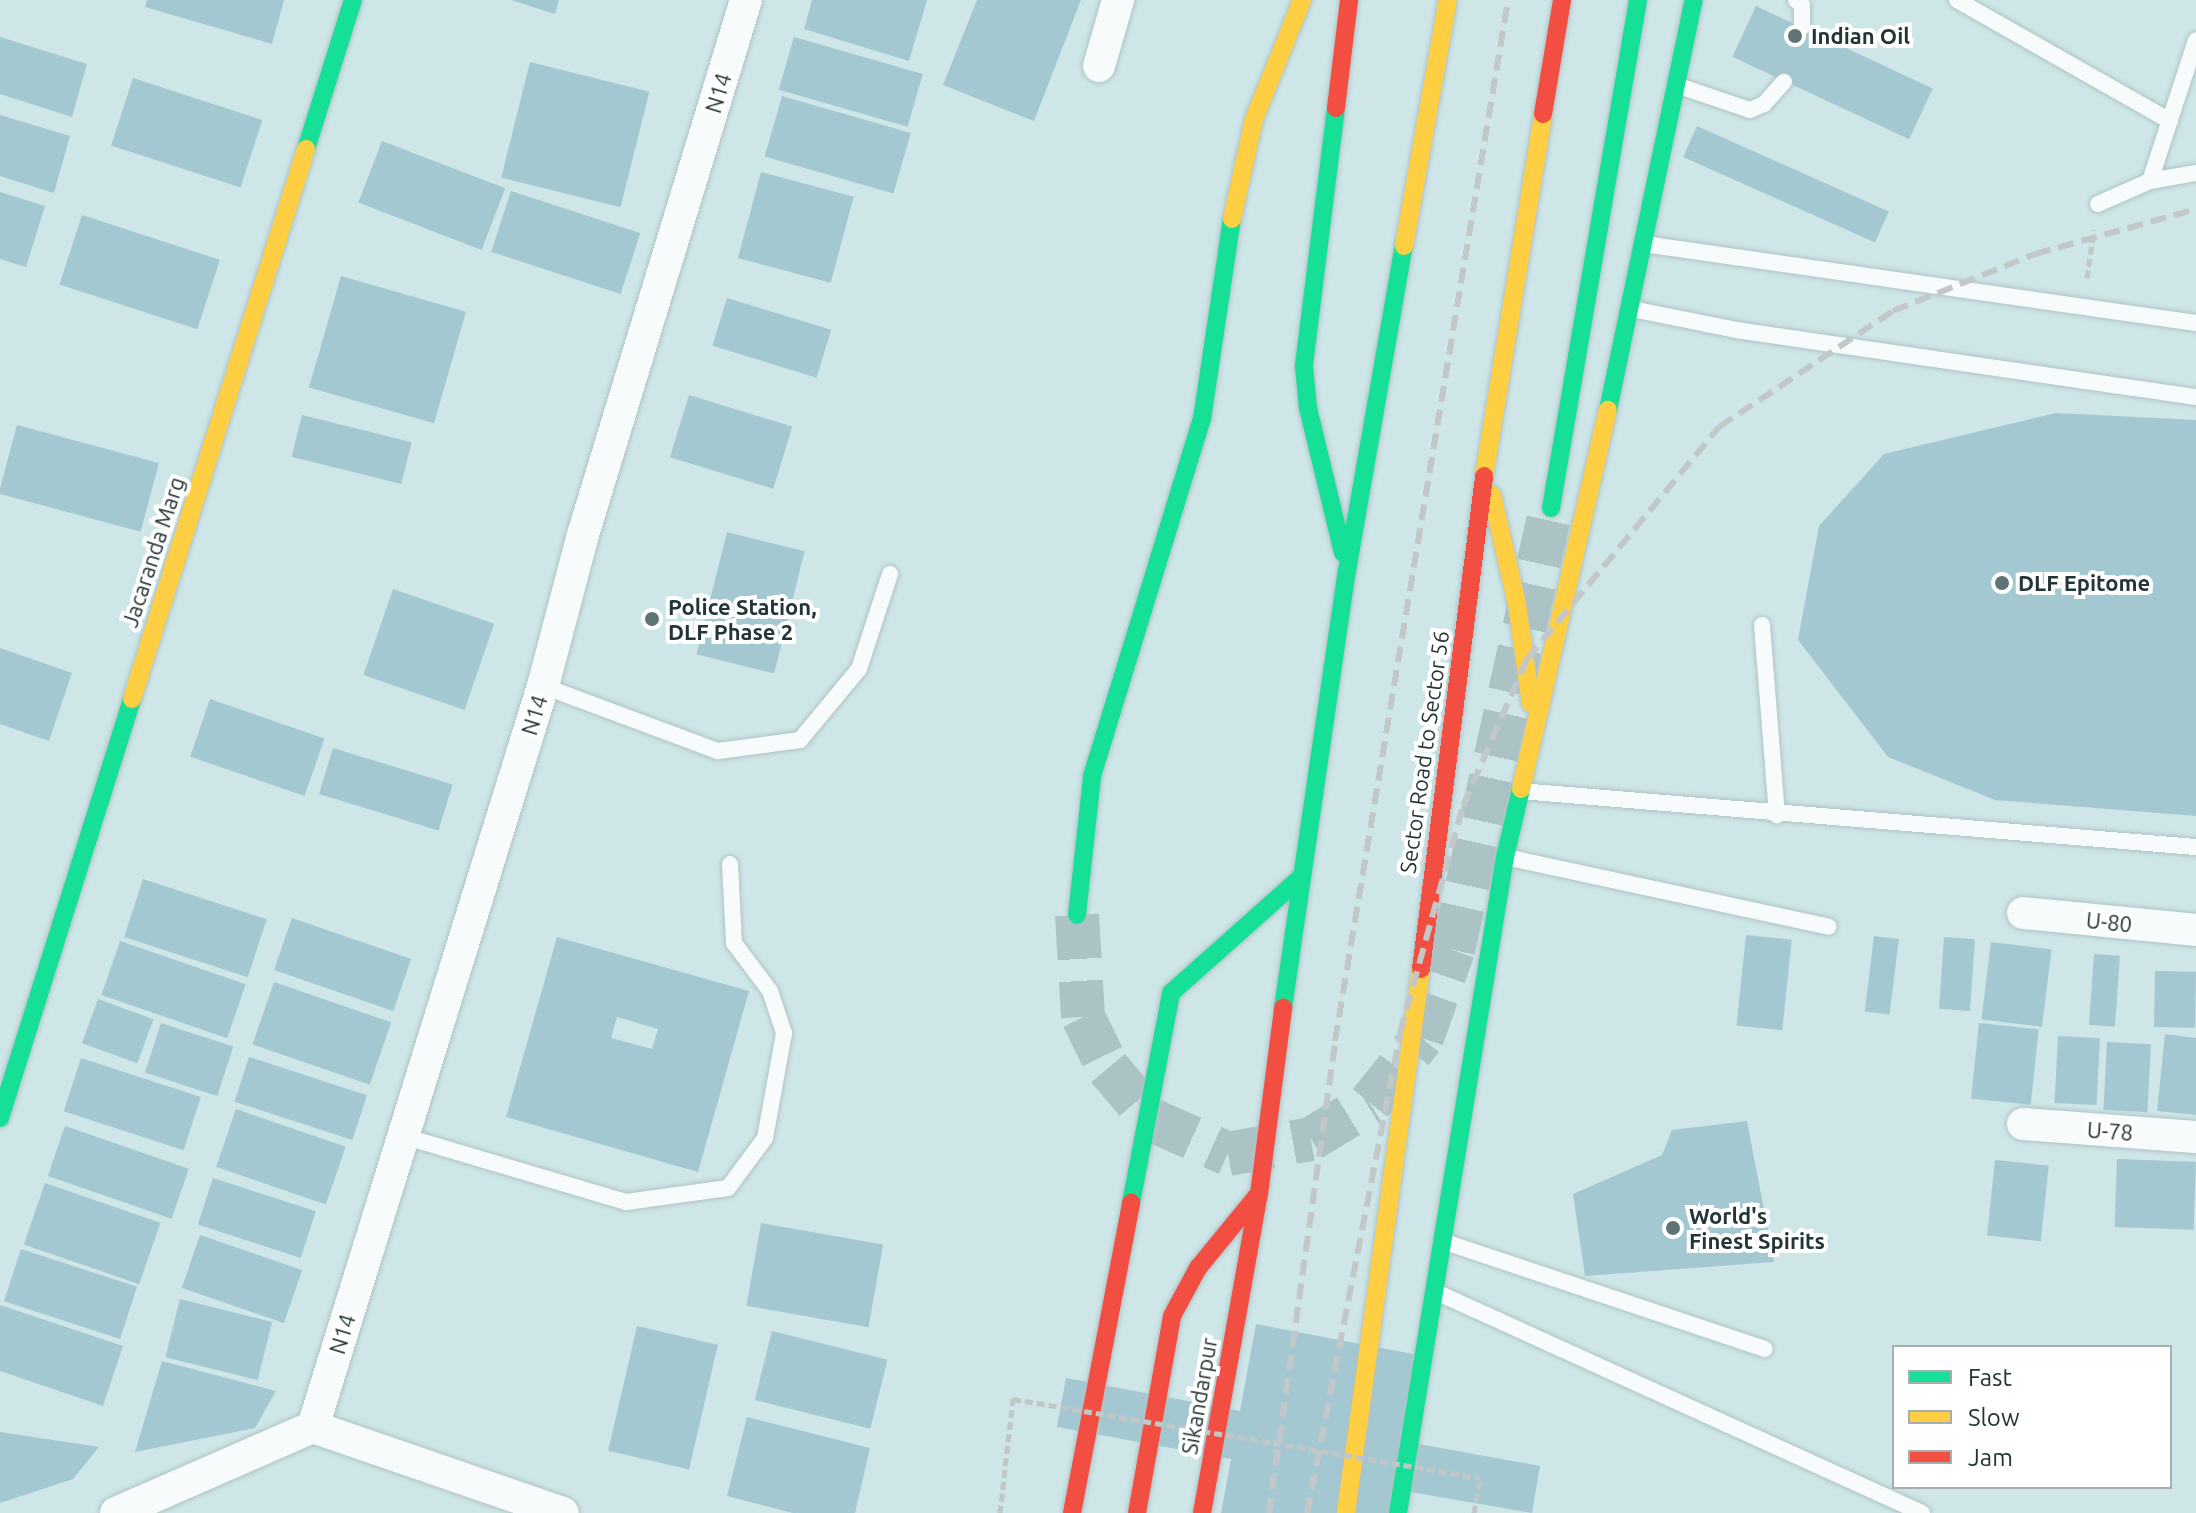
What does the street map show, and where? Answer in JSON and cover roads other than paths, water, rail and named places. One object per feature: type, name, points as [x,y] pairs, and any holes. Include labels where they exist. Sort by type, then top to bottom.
[{"type":"street","name":"Jacaranda Marg","points":[[0,1118],[353,0]]},
{"type":"street","name":"N14","points":[[313,1427],[543,686],[582,538],[746,0]]},
{"type":"street","points":[[1099,66],[1118,0]]},
{"type":"street","points":[[1077,915],[1092,776],[1202,419],[1227,244],[1254,119],[1302,0]]},
{"type":"street","points":[[1347,571],[1308,408],[1304,366],[1349,0]]},
{"type":"street","points":[[1072,1513],[1171,993],[1299,879],[1347,571],[1448,0]]},
{"type":"street","name":"Sector Road to Sector 56","points":[[1346,1513],[1373,1346],[1485,470],[1562,0]]},
{"type":"street","points":[[1551,508],[1638,0]]},
{"type":"street","points":[[1398,1513],[1505,857],[1631,309],[1673,84],[1694,0]]},
{"type":"street","points":[[1485,470],[1517,604],[1533,737]]},
{"type":"street","name":"Sikandarpur","points":[[1202,1513],[1259,1194],[1299,879]]},
{"type":"street","name":"U-80","points":[[2023,913],[2196,930]]},
{"type":"street","name":"U-78","points":[[2023,1124],[2196,1137]]},
{"type":"street","points":[[1137,1513],[1172,1316],[1198,1268],[1259,1194]]},
{"type":"street","points":[[116,1513],[313,1427],[563,1513]]},
{"type":"lane","points":[[1796,0],[1802,5],[1802,27]]},
{"type":"lane","points":[[1957,0],[2170,121]]},
{"type":"lane","points":[[2150,181],[2196,40]]},
{"type":"lane","points":[[1673,84],[1750,110],[1764,104],[1784,82]]},
{"type":"lane","points":[[2098,204],[2150,181],[2196,173]]},
{"type":"lane","points":[[1642,243],[2196,323]]},
{"type":"lane","points":[[1631,309],[1736,330],[2196,397]]},
{"type":"lane","points":[[543,686],[718,751],[800,740],[859,669],[890,574]]},
{"type":"lane","points":[[1762,625],[1777,815]]},
{"type":"lane","points":[[1520,791],[1777,815],[2196,847]]},
{"type":"lane","points":[[1505,857],[1829,927]]},
{"type":"lane","points":[[403,1136],[626,1202],[728,1188],[765,1138],[784,1033],[770,991],[734,943],[730,864]]},
{"type":"lane","points":[[1443,1242],[1765,1349]]},
{"type":"lane","points":[[1436,1292],[1922,1513]]},
{"type":"tunnel","points":[[1077,915],[1083,1017],[1108,1068],[1152,1120],[1228,1154],[1311,1139],[1370,1103],[1422,1038],[1453,950],[1551,508]]},
{"type":"railway","points":[[1269,1513],[1335,1041],[1508,0]]},
{"type":"railway","points":[[1307,1513],[1400,1033],[1463,806],[1527,659],[1719,427],[1893,311],[2035,254],[2196,209]]},
{"type":"place","name":"Indian Oil","points":[[1795,36]]},
{"type":"place","name":"DLF Epitome","points":[[2002,583]]},
{"type":"place","name":"Police Station, DLF Phase 2","points":[[652,619]]},
{"type":"place","name":"World's Finest Spirits","points":[[1673,1228]]}]
